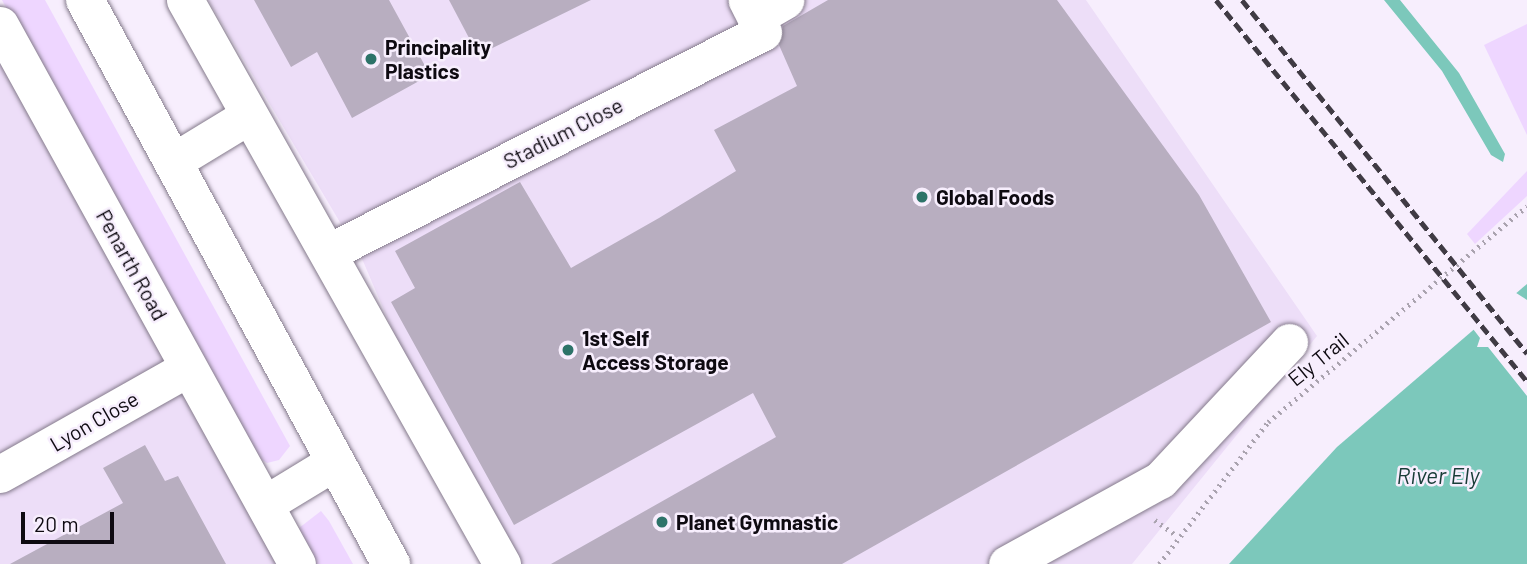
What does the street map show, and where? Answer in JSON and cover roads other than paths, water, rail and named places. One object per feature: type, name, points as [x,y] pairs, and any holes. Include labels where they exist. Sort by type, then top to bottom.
[{"type":"main road","points":[[85,0],[391,564]]},
{"type":"street","points":[[185,0],[248,116],[331,251],[502,564]]},
{"type":"street","name":"Stadium Close","points":[[331,251],[763,32],[763,6]]},
{"type":"street","name":"Penarth Road","points":[[0,25],[297,564]]},
{"type":"street","points":[[174,162],[248,116]]},
{"type":"street","points":[[1007,564],[1160,480],[1289,342]]},
{"type":"street","name":"Lyon Close","points":[[0,474],[187,368]]},
{"type":"street","points":[[265,504],[334,462]]},
{"type":"water","points":[[1384,0],[1400,0],[1459,73],[1505,154],[1503,162],[1491,155],[1442,71]]},
{"type":"water","name":"River Ely","points":[[1527,284],[1527,564],[1229,564],[1337,447]]},
{"type":"railway","points":[[1216,0],[1527,381]]},
{"type":"railway","points":[[1242,0],[1527,353]]},
{"type":"place","name":"Principality Plastics","points":[[371,59]]},
{"type":"place","name":"Global Foods","points":[[922,197]]},
{"type":"place","name":"1st Self Access Storage","points":[[568,350]]},
{"type":"place","name":"Planet Gymnastic","points":[[662,522]]}]
